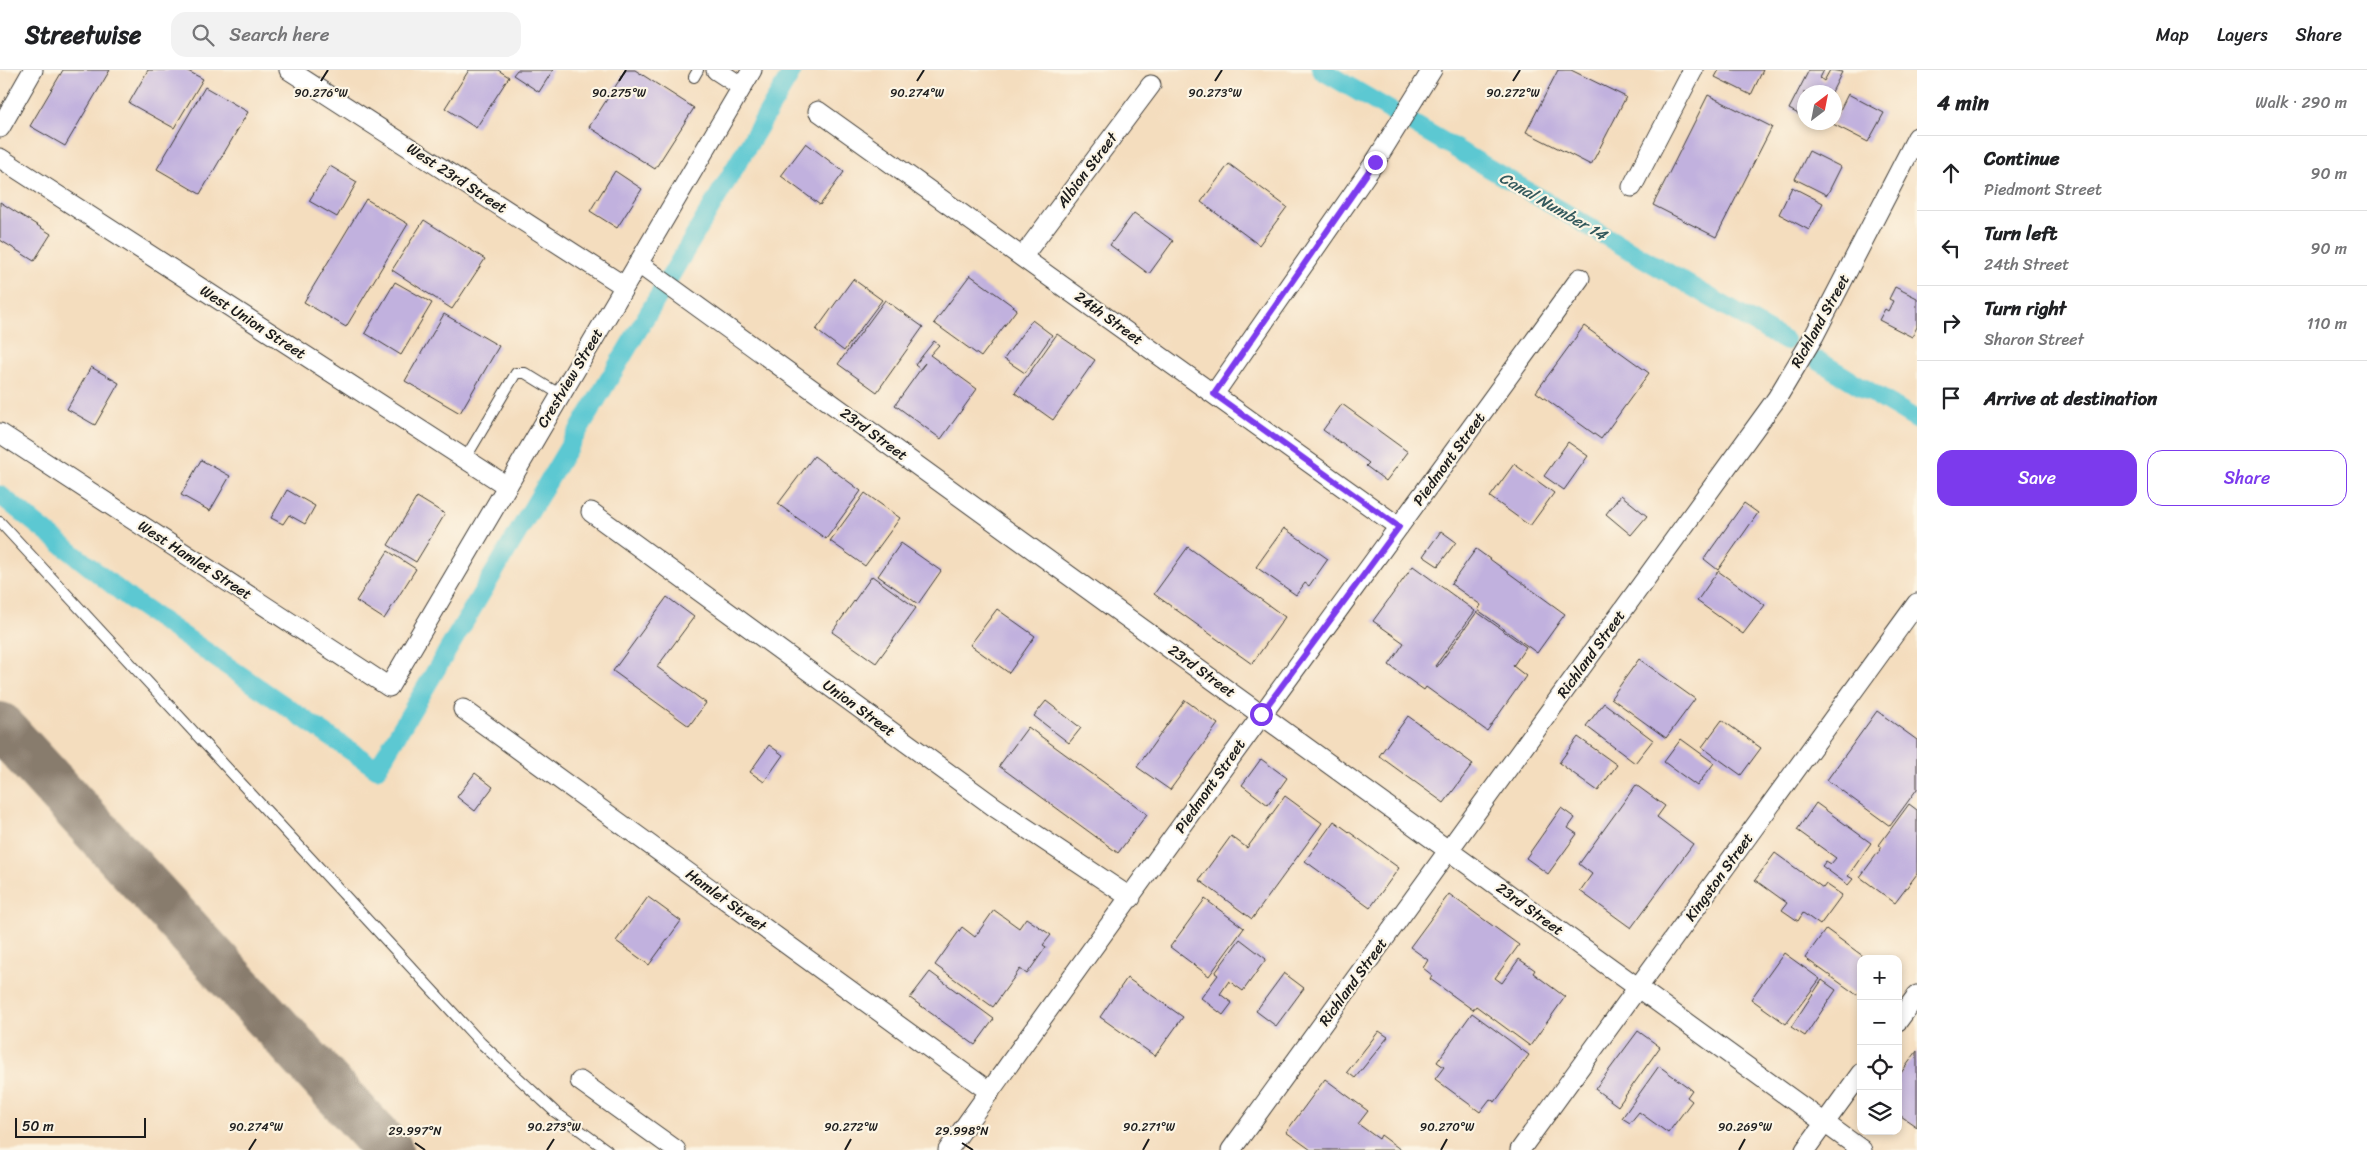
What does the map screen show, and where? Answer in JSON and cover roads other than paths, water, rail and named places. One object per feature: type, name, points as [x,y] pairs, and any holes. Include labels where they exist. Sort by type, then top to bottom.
[{"type":"street","points":[[0,128],[33,70]]},
{"type":"street","name":"West 23rd Street","points":[[289,70],[624,286]]},
{"type":"street","points":[[716,70],[742,87]]},
{"type":"street","name":"Crestview Street","points":[[389,687],[624,286],[645,269],[752,70]]},
{"type":"street","points":[[1214,394],[1375,162],[1432,70]]},
{"type":"street","points":[[1632,187],[1692,70]]},
{"type":"street","name":"Albion Street","points":[[1023,256],[1151,84]]},
{"type":"street","name":"24th Street","points":[[818,111],[1399,527]]},
{"type":"street","name":"Richland Street","points":[[1231,1150],[1777,398],[1814,336],[1917,137]]},
{"type":"street","name":"West Union Street","points":[[0,158],[507,486]]},
{"type":"street","name":"23rd Street","points":[[645,269],[688,298],[1862,1150]]},
{"type":"street","name":"Piedmont Street","points":[[948,1150],[1131,898],[1261,714],[1580,278]]},
{"type":"street","name":"West Hamlet Street","points":[[0,433],[389,687]]},
{"type":"street","name":"Union Street","points":[[591,512],[996,808],[1131,898]]},
{"type":"street","name":"Kingston Street","points":[[1520,1150],[1917,602]]},
{"type":"street","name":"Hamlet Street","points":[[463,709],[990,1092]]},
{"type":"street","points":[[1902,1016],[1917,995]]},
{"type":"street","points":[[1805,1150],[1857,1078]]},
{"type":"street","points":[[580,1081],[676,1150]]},
{"type":"lane","points":[[465,459],[516,374],[525,373],[561,395]]},
{"type":"lane","points":[[0,522],[481,1043],[554,1112],[607,1150]]},
{"type":"waterway","points":[[0,495],[130,599],[377,769],[793,70]]},
{"type":"waterway","name":"Canal Number 14","points":[[1321,70],[1785,341]]},
{"type":"waterway","name":"Canal Number 14","points":[[1819,361],[1917,420]]}]
